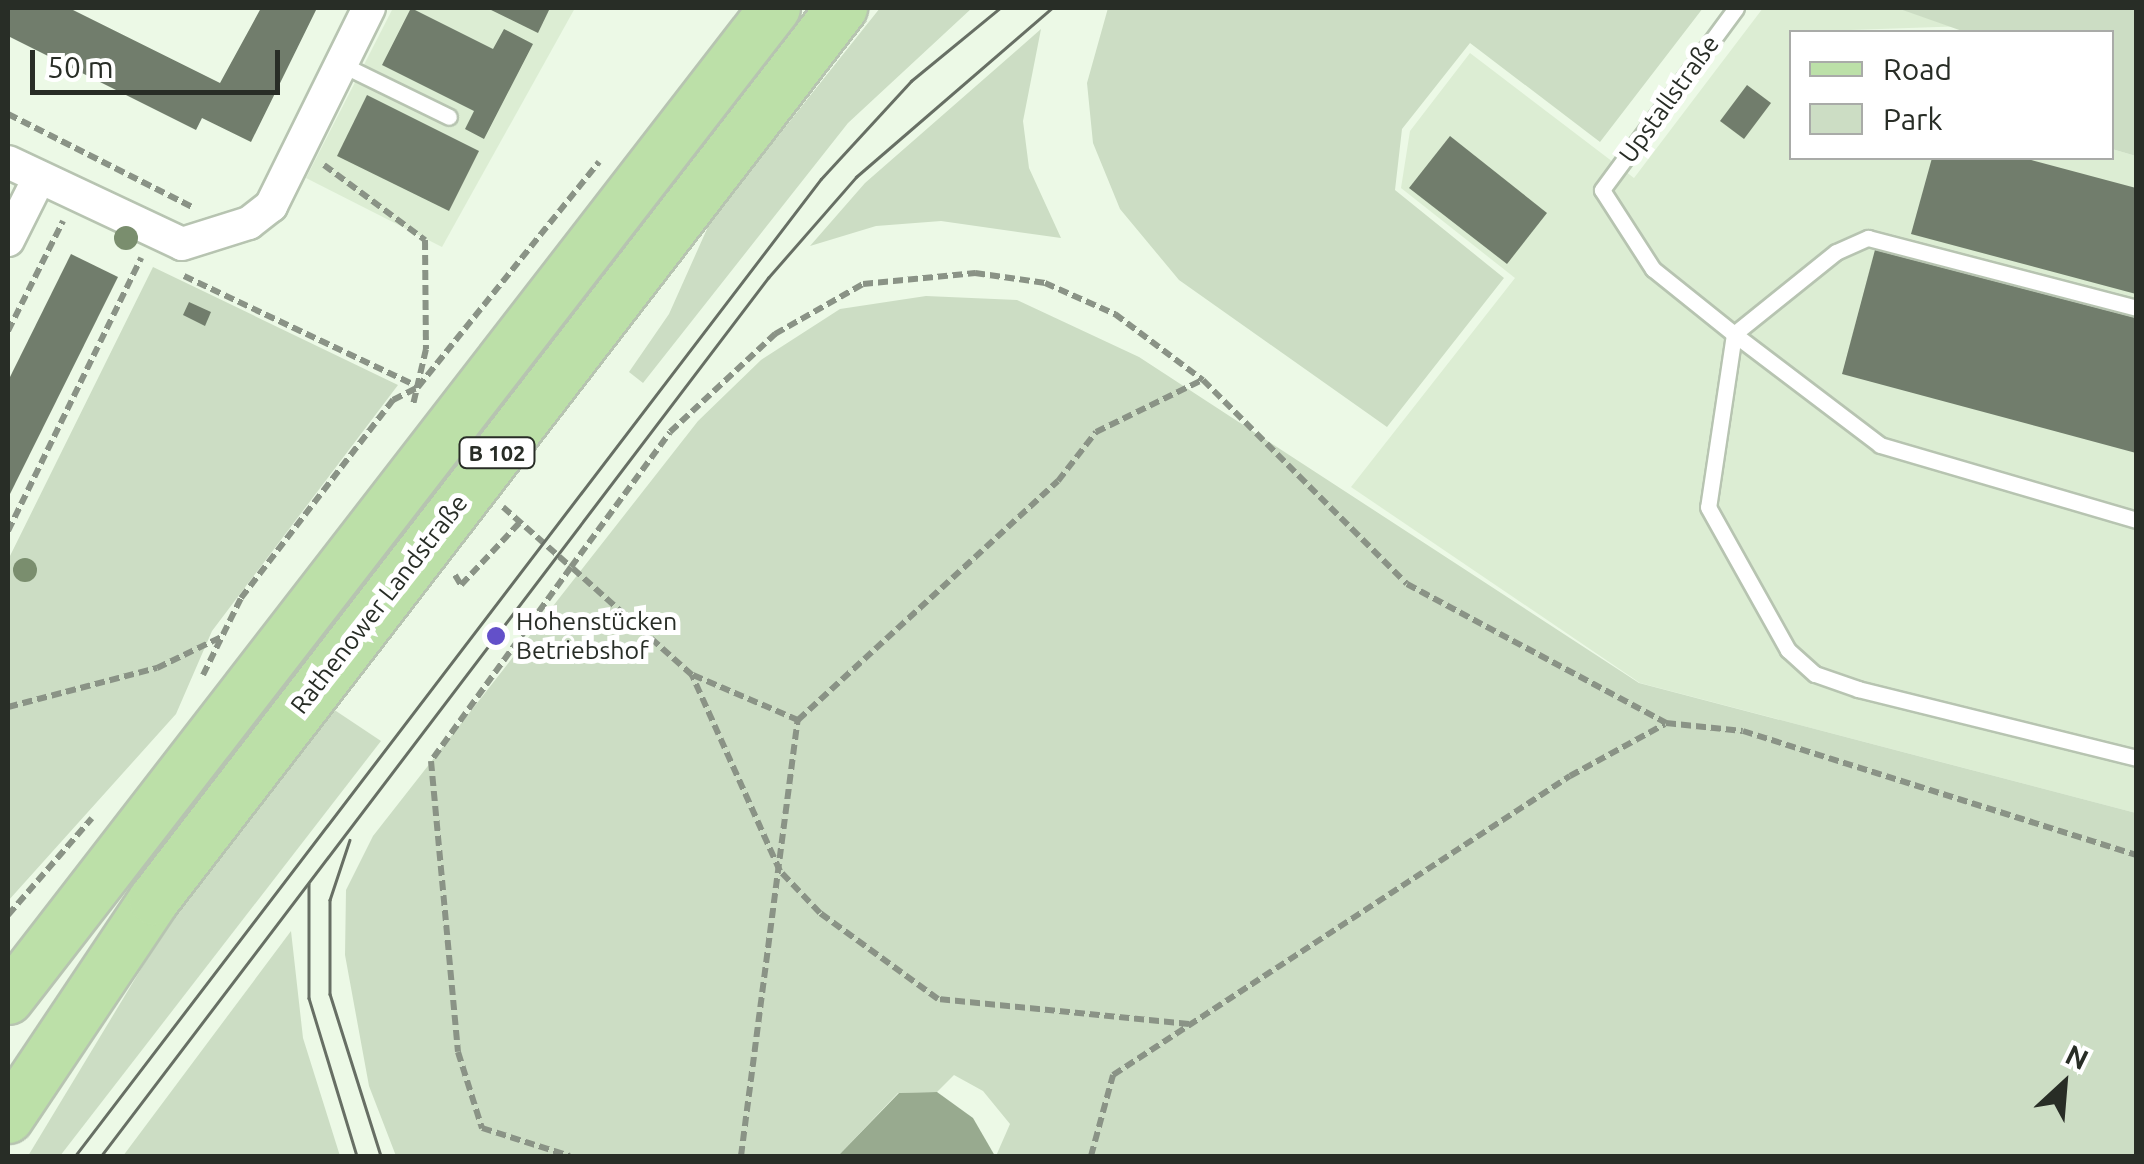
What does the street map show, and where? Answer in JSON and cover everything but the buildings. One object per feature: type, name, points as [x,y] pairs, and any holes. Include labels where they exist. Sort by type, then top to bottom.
[{"type":"main road","name":"Rathenower Landstraße","points":[[8,999],[775,8]]},
{"type":"main road","name":"Rathenower Landstraße","points":[[8,1118],[166,884],[842,8]]},
{"type":"street","points":[[8,162],[176,256],[249,223],[271,206],[370,8]]},
{"type":"street","points":[[8,240],[39,178]]},
{"type":"lane","name":"Upstallstraße","points":[[1734,334],[1653,269],[1602,190],[1736,8]]},
{"type":"lane","points":[[342,64],[449,117]]},
{"type":"lane","points":[[2136,308],[1868,238],[1836,252],[1734,334],[1708,507],[1788,650],[1816,674],[1858,689],[2136,758]]},
{"type":"lane","points":[[1734,334],[1880,445],[2136,520]]},
{"type":"path","points":[[8,114],[199,210],[215,207]]},
{"type":"path","points":[[198,686],[222,636],[393,400],[418,387],[614,144]]},
{"type":"path","points":[[300,148],[425,240],[418,387]]},
{"type":"path","points":[[176,256],[199,210]]},
{"type":"path","points":[[8,332],[64,218],[80,226]]},
{"type":"path","points":[[126,248],[142,256],[176,256],[418,387]]},
{"type":"path","points":[[8,531],[142,256]]},
{"type":"path","points":[[570,1156],[482,1128],[458,1052],[431,761],[670,432],[775,334],[862,284],[974,272],[1045,283],[1115,314],[1203,380],[1407,584],[1666,723],[1743,731],[2136,854]]},
{"type":"path","points":[[741,1156],[798,720],[1058,482],[1096,432],[1203,380]]},
{"type":"path","points":[[503,506],[692,675],[798,720]]},
{"type":"path","points":[[8,707],[157,668],[222,636]]},
{"type":"path","points":[[692,675],[780,871],[820,912],[938,999],[1189,1024]]},
{"type":"path","points":[[1091,1156],[1114,1075],[1666,723]]},
{"type":"path","points":[[8,915],[105,805]]},
{"type":"shaded area","points":[[393,8],[575,8],[442,247],[306,178]]},
{"type":"shaded area","points":[[1763,8],[1897,8],[1967,26],[1789,30],[1789,160],[2114,160],[2114,150],[2136,156],[2136,813],[1640,683],[1351,487],[1515,278],[1401,188],[1410,131],[1470,53],[1634,178]]},
{"type":"shaded area","points":[[937,1092],[973,1118],[995,1156],[838,1156],[899,1093]]},
{"type":"green space","points":[[880,8],[972,8],[848,123],[643,383],[629,372],[669,314],[711,220]]},
{"type":"green space","points":[[1108,8],[1703,8],[1600,142],[1470,43],[1402,129],[1395,190],[1504,278],[1387,427],[1179,280],[1120,209],[1093,143],[1087,83]]},
{"type":"green space","points":[[1897,8],[2136,8],[2136,156],[2114,150],[2114,30],[1959,30]]},
{"type":"green space","points":[[1041,29],[1023,121],[1029,168],[1061,238],[941,221],[876,226],[810,246],[865,183]]},
{"type":"green space","points":[[153,267],[398,385],[212,631],[176,714],[8,901],[8,560]]},
{"type":"green space","points":[[926,296],[1017,300],[1139,357],[1639,683],[2136,813],[2136,1156],[996,1156],[1010,1124],[983,1091],[954,1075],[937,1092],[898,1093],[838,1156],[396,1156],[369,1086],[345,955],[346,890],[373,836],[698,421],[761,360],[840,309]]},
{"type":"green space","points":[[330,707],[381,741],[60,1156],[28,1156],[167,926]]},
{"type":"green space","points":[[291,931],[303,1038],[340,1156],[123,1156]]},
{"type":"tram line","points":[[75,1156],[821,179],[911,81],[1000,8]]},
{"type":"tram line","points":[[101,1156],[768,278],[856,177],[1052,8]]},
{"type":"tram line","points":[[350,840],[330,900],[330,994],[381,1156]]},
{"type":"tram line","points":[[309,884],[309,998],[357,1156]]},
{"type":"place","name":"Hohenstücken Betriebshof","points":[[496,636]]}]
